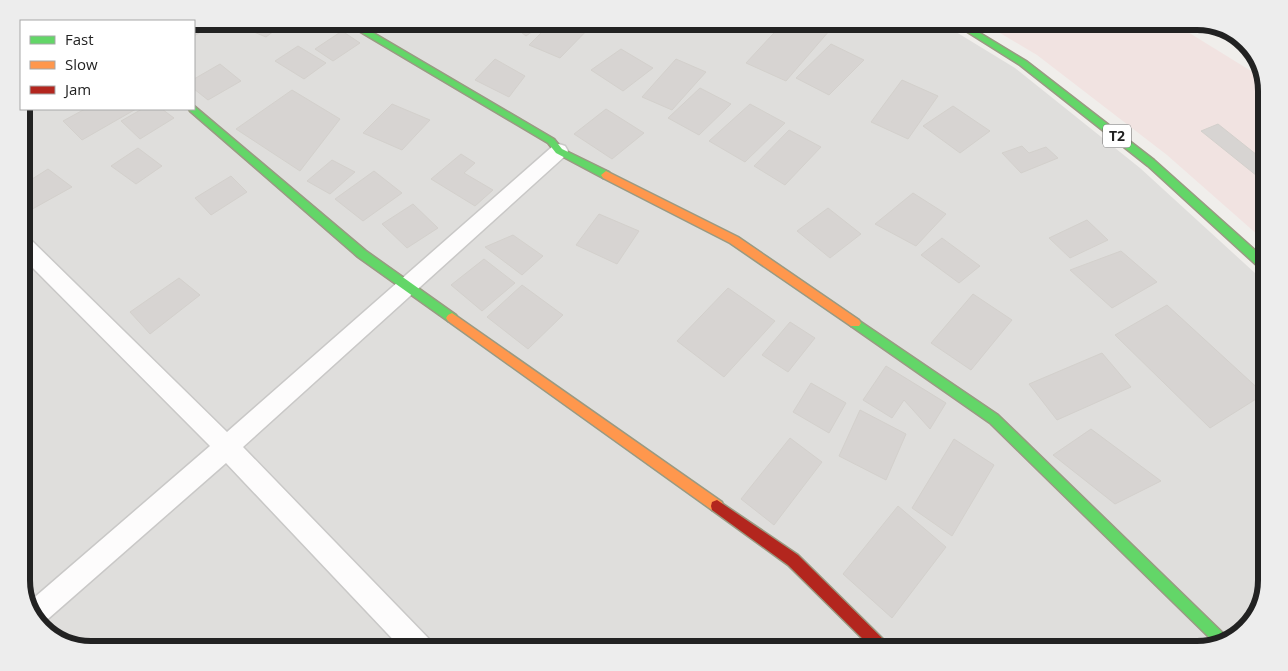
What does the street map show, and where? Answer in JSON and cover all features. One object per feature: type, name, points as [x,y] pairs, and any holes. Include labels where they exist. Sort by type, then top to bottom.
[{"type":"main road","points":[[361,30],[551,141],[560,151],[734,240],[994,419],[1219,637]]},
{"type":"main road","name":"T2","points":[[969,30],[1023,63],[1151,163],[1258,260]]},
{"type":"main road","points":[[194,110],[362,254],[793,560],[875,641]]},
{"type":"street","points":[[38,611],[227,447],[406,285],[560,151]]},
{"type":"street","points":[[30,252],[227,447],[413,641]]},
{"type":"shaded area","points":[[195,30],[953,30],[1015,68],[1140,168],[1258,276],[1258,580],[1256,596],[1248,614],[1231,631],[1217,638],[1197,641],[91,641],[75,639],[57,631],[40,614],[33,600],[30,584],[30,110],[195,110]]},
{"type":"shaded area","points":[[995,30],[1185,30],[1256,74],[1258,87],[1258,235],[1167,155],[1037,55]]},
{"type":"building","points":[[195,30],[204,30],[195,35]]},
{"type":"building","points":[[249,30],[275,30],[266,37]]},
{"type":"building","points":[[518,30],[534,30],[526,36]]},
{"type":"building","points":[[544,30],[587,30],[560,58],[529,45]]},
{"type":"building","points":[[777,30],[830,30],[786,81],[746,63]]},
{"type":"building","points":[[342,31],[360,43],[333,61],[315,49]]},
{"type":"building","points":[[831,44],[864,60],[829,95],[796,78]]},
{"type":"building","points":[[298,46],[326,63],[304,79],[275,61]]},
{"type":"building","points":[[621,49],[653,68],[623,91],[591,70]]},
{"type":"building","points":[[495,59],[525,76],[509,97],[475,80]]},
{"type":"building","points":[[676,59],[706,72],[672,110],[642,97]]},
{"type":"building","points":[[220,64],[241,81],[208,100],[195,90],[195,78]]},
{"type":"building","points":[[902,80],[938,96],[908,139],[871,122]]},
{"type":"building","points":[[700,88],[731,104],[699,135],[668,118]]},
{"type":"building","points":[[292,90],[340,119],[300,171],[236,129]]},
{"type":"building","points":[[392,104],[430,120],[402,150],[363,133]]},
{"type":"building","points":[[750,104],[785,123],[745,162],[709,141]]},
{"type":"building","points":[[953,106],[990,131],[960,153],[923,126]]},
{"type":"building","points":[[606,109],[644,133],[612,159],[574,134]]},
{"type":"building","points":[[83,110],[134,110],[82,140],[63,121]]},
{"type":"building","points":[[140,110],[163,110],[174,118],[140,139],[121,121]]},
{"type":"building","points":[[1218,124],[1258,156],[1258,177],[1201,131]]},
{"type":"building","points":[[789,130],[821,147],[785,185],[754,166]]},
{"type":"building","points":[[1022,146],[1029,153],[1046,147],[1058,158],[1021,173],[1002,153]]},
{"type":"building","points":[[138,148],[162,166],[136,184],[111,166]]},
{"type":"building","points":[[461,154],[475,163],[464,173],[493,190],[475,206],[431,179]]},
{"type":"building","points":[[332,160],[355,172],[330,194],[307,181]]},
{"type":"building","points":[[48,169],[72,187],[30,210],[30,180]]},
{"type":"building","points":[[374,171],[402,193],[363,221],[335,199]]},
{"type":"building","points":[[231,176],[247,192],[211,215],[195,198]]},
{"type":"building","points":[[913,193],[946,214],[916,246],[875,224]]},
{"type":"building","points":[[413,204],[438,228],[407,248],[382,224]]},
{"type":"building","points":[[828,208],[861,234],[830,258],[797,231]]},
{"type":"building","points":[[599,214],[639,231],[617,264],[576,245]]},
{"type":"building","points":[[1087,220],[1108,240],[1070,258],[1049,238]]},
{"type":"building","points":[[513,235],[543,256],[522,275],[485,247]]},
{"type":"building","points":[[942,238],[980,266],[959,283],[921,255]]},
{"type":"building","points":[[1121,251],[1157,282],[1112,308],[1070,270]]},
{"type":"building","points":[[484,259],[515,283],[482,311],[451,285]]},
{"type":"building","points":[[179,278],[200,295],[150,334],[130,312]]},
{"type":"building","points":[[522,285],[563,315],[528,349],[487,317]]},
{"type":"building","points":[[728,288],[775,321],[724,377],[677,341]]},
{"type":"building","points":[[973,294],[1012,320],[971,370],[931,343]]},
{"type":"building","points":[[1167,305],[1258,388],[1258,398],[1210,428],[1115,335]]},
{"type":"building","points":[[790,322],[815,338],[788,372],[762,355]]},
{"type":"building","points":[[1102,353],[1131,387],[1057,420],[1029,384]]},
{"type":"building","points":[[886,366],[946,403],[930,429],[904,400],[892,418],[863,400]]},
{"type":"building","points":[[811,383],[846,403],[829,433],[793,412]]},
{"type":"building","points":[[860,410],[906,434],[886,480],[839,456]]},
{"type":"building","points":[[1091,429],[1161,481],[1115,504],[1053,455]]},
{"type":"building","points":[[790,438],[822,462],[774,525],[741,499]]},
{"type":"building","points":[[954,439],[994,465],[952,536],[912,508]]},
{"type":"building","points":[[898,506],[946,547],[892,618],[843,574]]},
{"type":"traffic: fast","points":[[361,30],[551,141],[559,151],[606,175]]},
{"type":"traffic: fast","points":[[969,30],[1023,63],[1151,163],[1258,260]]},
{"type":"traffic: fast","points":[[194,110],[362,254],[452,318]]},
{"type":"traffic: fast","points":[[855,323],[994,419],[1219,637]]},
{"type":"traffic: slow","points":[[606,175],[734,240],[855,323]]},
{"type":"traffic: slow","points":[[452,318],[717,506]]},
{"type":"traffic: jam","points":[[717,506],[793,560],[875,641]]}]
